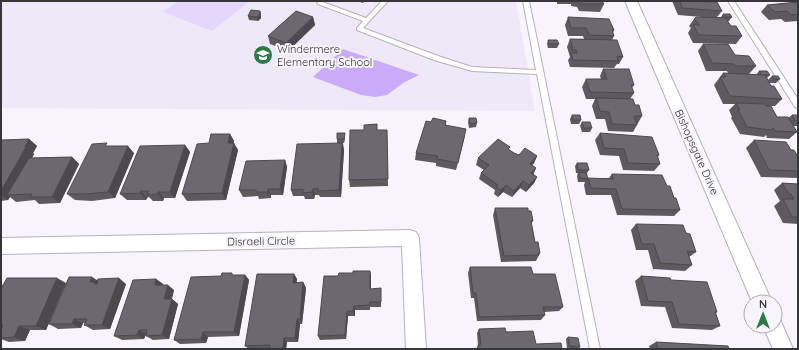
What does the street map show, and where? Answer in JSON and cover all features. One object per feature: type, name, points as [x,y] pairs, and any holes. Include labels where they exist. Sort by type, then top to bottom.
[{"type":"street","name":"Bishopsgate Drive","points":[[631,1],[759,294]]},
{"type":"street","name":"Disraeli Circle","points":[[1,246],[410,238],[416,349]]},
{"type":"street","points":[[776,334],[783,349]]},
{"type":"lane","points":[[385,1],[360,28],[436,58],[472,69],[540,72]]},
{"type":"lane","points":[[526,1],[595,349]]},
{"type":"lane","points":[[731,1],[798,105]]},
{"type":"lane","points":[[320,3],[367,20]]},
{"type":"shaded area","name":"Windermere Elementary School","points":[[1,1],[516,1],[535,111],[1,108]]},
{"type":"shaded area","points":[[179,1],[250,1],[212,31],[163,12]]},
{"type":"shaded area","points":[[343,49],[419,75],[403,83],[387,95],[375,97],[361,95],[313,77]]},
{"type":"building","points":[[581,1],[602,1],[604,4],[582,4]]},
{"type":"building","points":[[680,1],[717,2],[722,11],[682,8]]},
{"type":"building","points":[[798,2],[798,14],[791,15],[787,11],[775,12],[767,5]]},
{"type":"building","points":[[251,10],[260,11],[260,14],[257,17],[248,16]]},
{"type":"building","points":[[296,11],[313,17],[286,43],[268,36]]},
{"type":"building","points":[[723,14],[730,14],[732,17],[725,17]]},
{"type":"building","points":[[568,17],[609,19],[614,30],[612,30],[614,36],[589,35],[586,28],[571,28]]},
{"type":"building","points":[[696,17],[725,18],[731,26],[736,26],[742,36],[699,35],[693,25],[700,25],[694,19]]},
{"type":"building","points":[[570,39],[617,40],[623,57],[617,56],[618,61],[573,60],[571,53],[577,53],[576,50],[573,50]]},
{"type":"building","points":[[548,40],[557,40],[559,44],[549,44]]},
{"type":"building","points":[[703,44],[728,44],[735,55],[749,56],[756,66],[735,66],[734,64],[712,63]]},
{"type":"building","points":[[603,69],[629,69],[634,85],[631,85],[634,93],[590,92],[586,79],[607,79]]},
{"type":"building","points":[[759,71],[767,71],[770,75],[762,75]]},
{"type":"building","points":[[723,73],[765,75],[771,86],[774,86],[782,99],[730,96],[720,77],[726,77]]},
{"type":"building","points":[[772,76],[778,76],[780,79],[774,79]]},
{"type":"building","points":[[596,98],[633,99],[635,105],[639,105],[642,116],[634,116],[637,125],[612,124],[609,112],[600,111]]},
{"type":"building","points":[[736,103],[765,104],[766,106],[771,106],[777,117],[788,117],[797,132],[775,131],[773,128],[771,130],[747,127]]},
{"type":"building","points":[[572,115],[580,115],[581,120],[573,120]]},
{"type":"building","points":[[792,115],[798,115],[798,122],[796,122]]},
{"type":"building","points":[[433,118],[446,121],[445,125],[466,129],[458,163],[437,159],[438,156],[416,153],[426,121],[431,122]]},
{"type":"building","points":[[469,118],[476,118],[477,123],[470,124]]},
{"type":"building","points":[[582,122],[590,122],[592,128],[584,128]]},
{"type":"building","points":[[377,124],[377,130],[387,130],[388,179],[349,180],[350,130],[364,130],[364,125]]},
{"type":"building","points":[[337,133],[345,133],[344,139],[337,139]]},
{"type":"building","points":[[600,133],[652,137],[659,155],[657,155],[660,164],[628,163],[624,149],[604,148]]},
{"type":"building","points":[[211,134],[230,134],[228,143],[234,143],[222,193],[182,194],[197,144],[209,143]]},
{"type":"building","points":[[29,139],[26,147],[1,191],[1,141]]},
{"type":"building","points":[[498,139],[510,147],[508,149],[514,153],[519,155],[525,148],[537,156],[530,164],[536,168],[531,173],[537,177],[529,185],[523,181],[514,191],[506,185],[501,190],[496,187],[498,185],[481,173],[489,165],[478,158]]},
{"type":"building","points":[[754,140],[786,142],[791,150],[794,150],[798,157],[798,171],[769,170]]},
{"type":"building","points":[[107,143],[105,146],[128,146],[108,192],[67,194],[92,144]]},
{"type":"building","points":[[342,143],[339,190],[318,191],[318,188],[313,189],[312,192],[303,193],[303,189],[291,190],[297,144]]},
{"type":"building","points":[[185,145],[170,192],[158,192],[158,194],[147,195],[149,191],[141,191],[140,193],[120,194],[140,146]]},
{"type":"building","points":[[72,157],[52,197],[30,197],[32,194],[7,195],[29,158]]},
{"type":"building","points":[[285,160],[280,189],[268,189],[268,192],[239,190],[246,161]]},
{"type":"building","points":[[577,163],[587,163],[589,170],[578,170]]},
{"type":"building","points":[[579,172],[586,173],[588,179],[580,178]]},
{"type":"building","points":[[612,174],[662,175],[667,186],[670,186],[680,210],[622,209],[616,189],[591,188],[588,178],[613,179]]},
{"type":"building","points":[[782,183],[798,184],[798,217],[792,217],[783,199],[794,199]]},
{"type":"building","points":[[495,208],[528,208],[528,211],[531,211],[533,221],[531,221],[535,242],[538,242],[539,255],[504,256]]},
{"type":"building","points":[[636,224],[683,225],[686,233],[690,234],[696,252],[687,251],[692,265],[660,263],[654,244],[642,244]]},
{"type":"building","points":[[470,267],[531,267],[533,274],[555,274],[563,307],[543,307],[545,315],[479,317],[476,293],[473,293]]},
{"type":"building","points":[[353,271],[370,271],[370,289],[381,288],[381,302],[370,302],[369,305],[354,306],[353,311],[347,311],[345,335],[318,336],[324,276],[338,276],[339,273],[353,273]]},
{"type":"building","points":[[222,273],[245,275],[234,332],[203,332],[201,339],[174,340],[191,277],[221,276]]},
{"type":"building","points":[[257,274],[294,274],[293,283],[303,282],[300,319],[297,319],[295,338],[284,338],[283,348],[270,349],[270,345],[245,346]]},
{"type":"building","points":[[641,276],[670,278],[671,280],[707,282],[720,326],[679,324],[672,302],[648,301]]},
{"type":"building","points":[[69,277],[92,277],[90,282],[95,282],[94,284],[97,284],[98,279],[119,278],[102,325],[84,325],[87,319],[74,319],[72,324],[49,324]]},
{"type":"building","points":[[7,278],[57,278],[36,326],[19,326],[14,337],[1,338],[1,330],[3,325],[1,325],[1,289]]},
{"type":"building","points":[[156,279],[155,285],[168,285],[164,299],[172,299],[162,335],[146,336],[147,330],[139,330],[137,335],[114,336],[133,280]]},
{"type":"building","points":[[505,328],[506,332],[533,331],[536,344],[561,343],[562,349],[479,349],[478,345],[481,345],[479,329]]},
{"type":"building","points":[[568,337],[578,338],[580,347],[570,346]]},
{"type":"building","points":[[656,342],[728,346],[729,349],[658,349]]},
{"type":"place","name":"Windermere Elementary School","points":[[263,55]]}]
